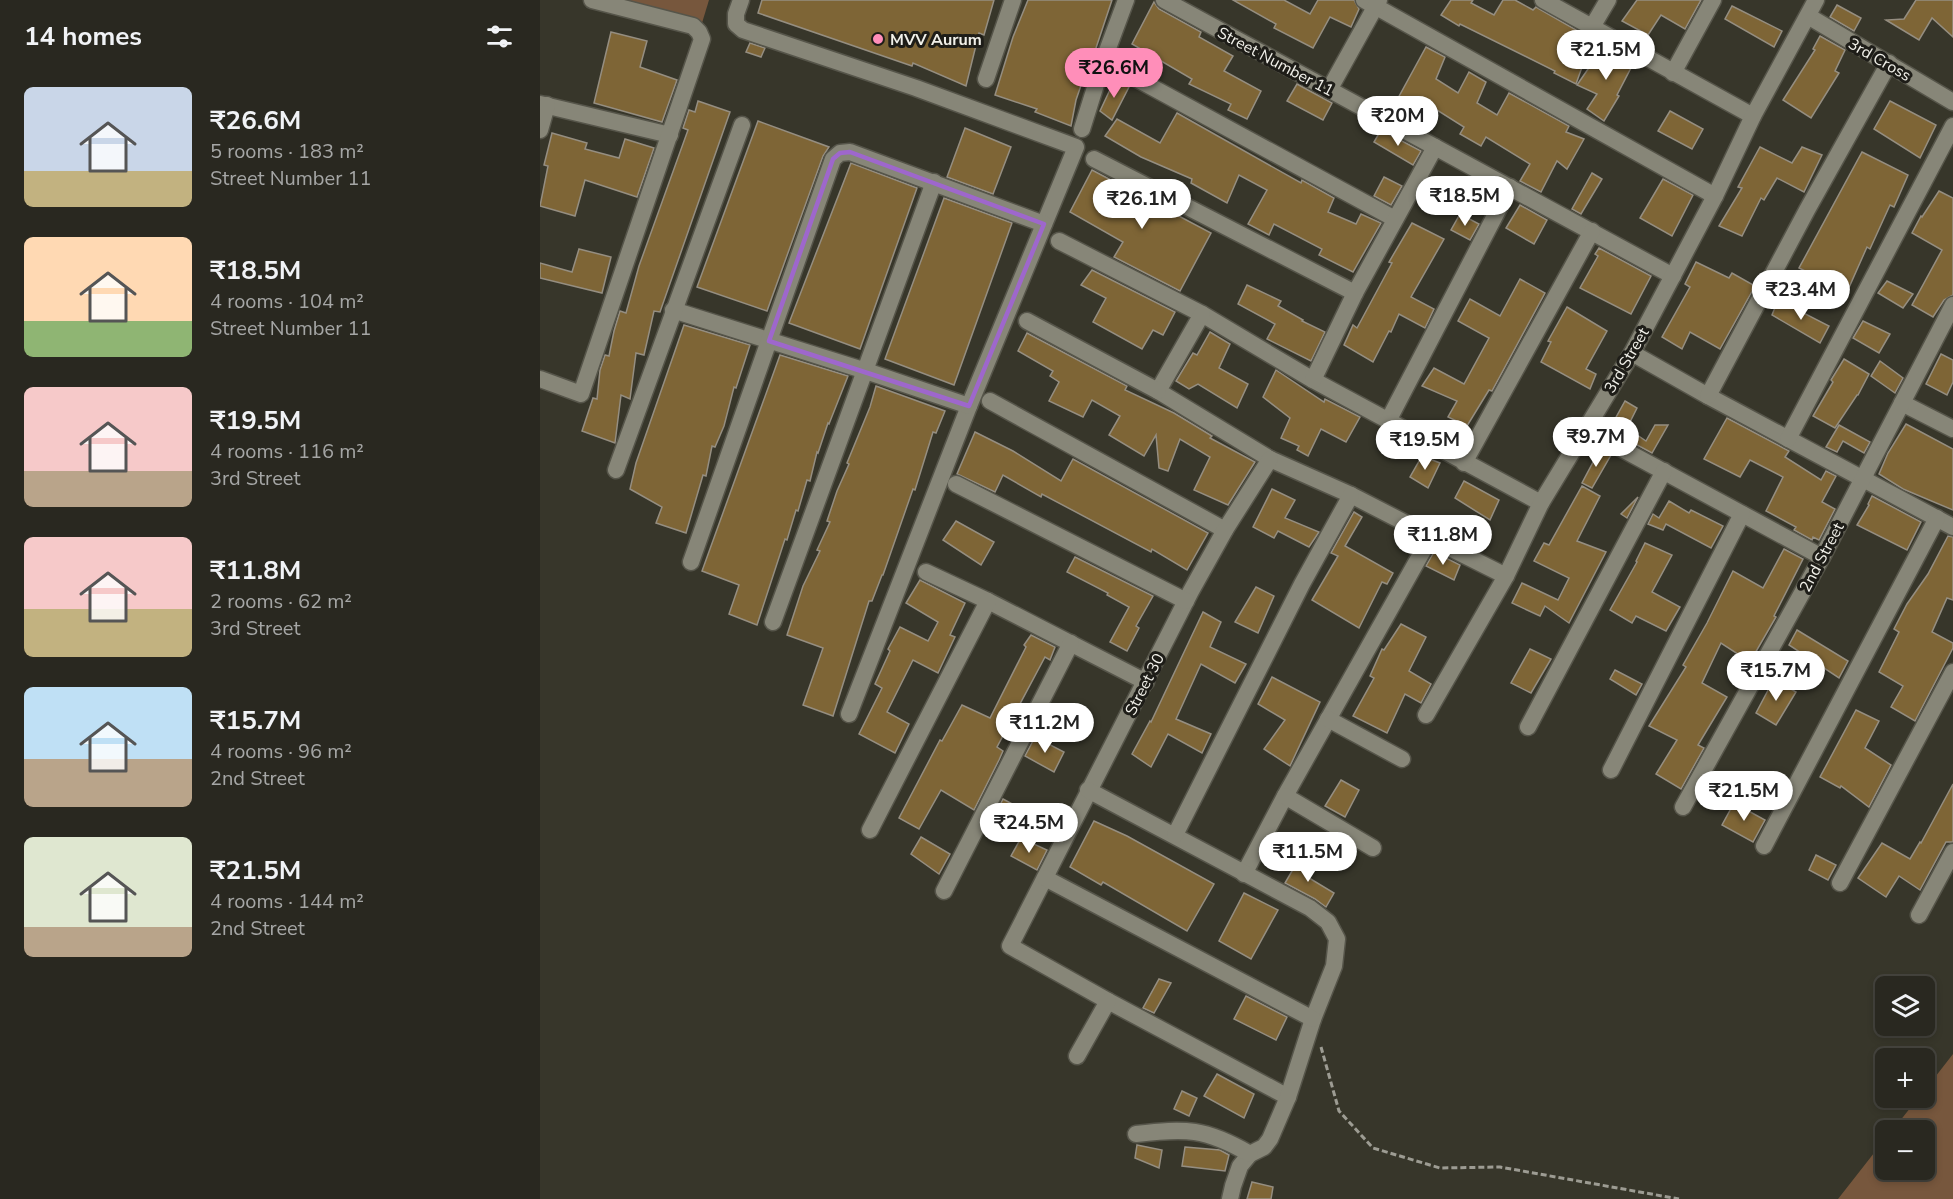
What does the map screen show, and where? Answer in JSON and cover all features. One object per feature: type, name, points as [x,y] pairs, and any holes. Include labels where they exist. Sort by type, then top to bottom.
[{"type":"street","points":[[540,379],[581,394],[702,39],[693,26],[592,0]]},
{"type":"street","points":[[741,0],[736,14],[736,24],[743,30],[916,88],[1076,147],[969,406],[849,714]]},
{"type":"street","points":[[986,79],[1013,0]]},
{"type":"street","points":[[1082,129],[1126,0]]},
{"type":"street","name":"Street Number 11","points":[[1164,0],[1673,276]]},
{"type":"street","points":[[1543,0],[1753,116]]},
{"type":"street","points":[[1592,27],[1608,0]]},
{"type":"street","points":[[1673,73],[1713,0]]},
{"type":"street","name":"3rd Street","points":[[1426,715],[1506,576],[1541,503],[1632,353],[1715,196],[1753,116],[1816,0]]},
{"type":"street","points":[[1329,90],[1373,2],[1715,196]]},
{"type":"street","name":"3rd Cross","points":[[1808,16],[1953,102]]},
{"type":"street","points":[[1708,396],[1807,210],[1889,63]]},
{"type":"street","points":[[1124,72],[1395,219]]},
{"type":"street","points":[[540,130],[543,105],[670,135]]},
{"type":"street","points":[[616,471],[742,125]]},
{"type":"street","points":[[1788,439],[1953,126]]},
{"type":"street","points":[[1313,380],[1355,293],[1435,147]]},
{"type":"street","points":[[691,562],[833,159],[840,153],[850,152],[1044,224]]},
{"type":"street","points":[[1094,159],[1355,293]]},
{"type":"street","points":[[773,622],[934,182]]},
{"type":"street","points":[[1388,421],[1510,187]]},
{"type":"street","points":[[1464,463],[1592,231]]},
{"type":"street","points":[[1059,241],[1202,314],[1313,380],[1541,503]]},
{"type":"street","name":"2nd Street","points":[[1683,807],[1822,557],[1902,403],[1949,323],[1953,305]]},
{"type":"street","points":[[673,310],[969,406]]},
{"type":"street","points":[[1158,391],[1202,314]]},
{"type":"street","points":[[1027,321],[1158,391],[1270,459],[1351,495],[1506,576]]},
{"type":"street","points":[[1632,353],[1953,527]]},
{"type":"street","points":[[990,401],[1225,530]]},
{"type":"street","points":[[1902,403],[1953,429]]},
{"type":"street","points":[[1585,429],[1822,557]]},
{"type":"street","name":"Street 30","points":[[1108,1001],[1010,946],[1186,601],[1225,530],[1270,459]]},
{"type":"street","points":[[1528,727],[1664,471]]},
{"type":"street","points":[[956,484],[1186,601]]},
{"type":"street","points":[[1175,835],[1302,584],[1351,495]]},
{"type":"street","points":[[1611,770],[1742,514]]},
{"type":"street","points":[[1764,846],[1937,518]]},
{"type":"street","points":[[1244,874],[1285,796],[1430,538]]},
{"type":"street","points":[[926,572],[1146,682]]},
{"type":"street","points":[[870,830],[988,601]]},
{"type":"street","points":[[944,891],[1071,643]]},
{"type":"street","points":[[1840,883],[1953,672]]},
{"type":"street","points":[[1328,719],[1402,759]]},
{"type":"street","points":[[1088,790],[1310,908],[1328,922],[1337,939],[1334,966],[1312,1019],[1288,1097],[1270,1139],[1264,1147],[1250,1154],[1240,1166],[1230,1199]]},
{"type":"street","points":[[1285,796],[1373,848]]},
{"type":"street","points":[[1919,915],[1953,852]]},
{"type":"street","points":[[1045,878],[1312,1019]]},
{"type":"street","points":[[1077,1056],[1108,1001],[1288,1097]]},
{"type":"street","points":[[1136,1134],[1175,1130],[1210,1134],[1250,1154]]},
{"type":"path","points":[[1312,1019],[1339,1111],[1373,1148],[1440,1167],[1500,1167],[1679,1199]]},
{"type":"highlighted area","points":[[850,152],[1044,224],[969,406],[769,341],[833,159],[840,153]]},
{"type":"shaded area","points":[[619,0],[709,0],[702,23]]},
{"type":"shaded area","points":[[1953,1054],[1953,1199],[1838,1199],[1875,1152],[1875,1180],[1935,1180],[1935,1120],[1901,1120],[1910,1108],[1935,1108],[1935,1077]]},
{"type":"building","points":[[762,0],[994,0],[984,35],[979,33],[966,86],[913,63],[912,66],[758,13]]},
{"type":"building","points":[[1028,0],[1112,0],[1076,100],[1071,126],[1035,112],[1037,109],[995,95],[1013,37]]},
{"type":"building","points":[[1233,0],[1284,0],[1310,14],[1318,0],[1354,0],[1359,9],[1351,27],[1330,17],[1313,48],[1274,28],[1276,24]]},
{"type":"building","points":[[1451,0],[1473,0],[1471,3],[1494,15],[1503,0],[1515,0],[1533,10],[1536,7],[1592,39],[1576,84],[1554,73],[1555,71],[1460,24],[1459,26],[1441,15]]},
{"type":"building","points":[[1637,0],[1701,0],[1685,29],[1661,15],[1648,35],[1622,21]]},
{"type":"building","points":[[1916,0],[1953,0],[1953,37],[1932,18],[1919,40],[1886,20],[1904,19]]},
{"type":"building","points":[[1154,2],[1159,9],[1201,32],[1199,37],[1233,56],[1224,71],[1261,91],[1247,119],[1228,110],[1231,104],[1189,84],[1192,79],[1132,44]]},
{"type":"building","points":[[1837,5],[1861,18],[1854,31],[1830,17]]},
{"type":"building","points":[[1732,6],[1782,31],[1774,47],[1725,19]]},
{"type":"building","points":[[611,32],[647,41],[640,67],[677,80],[662,122],[594,103]]},
{"type":"building","points":[[1820,36],[1845,50],[1835,71],[1839,73],[1811,118],[1783,100],[1815,50],[1813,49]]},
{"type":"building","points":[[750,43],[765,48],[761,57],[746,52]]},
{"type":"building","points":[[1604,46],[1634,62],[1617,95],[1619,96],[1604,121],[1587,109],[1597,94],[1577,85]]},
{"type":"building","points":[[1426,47],[1445,57],[1436,79],[1458,93],[1469,72],[1486,82],[1477,103],[1497,115],[1509,93],[1569,126],[1566,132],[1584,139],[1567,169],[1557,161],[1541,192],[1520,181],[1530,164],[1486,137],[1481,146],[1460,134],[1464,127],[1426,103],[1417,125],[1391,111]]},
{"type":"building","points":[[1115,79],[1129,87],[1112,120],[1100,111]]},
{"type":"building","points":[[1297,84],[1332,103],[1323,120],[1287,101]]},
{"type":"building","points":[[698,101],[730,112],[660,312],[654,311],[644,355],[636,353],[630,399],[621,395],[615,443],[582,431],[593,398],[597,399],[600,370],[605,355],[609,356],[620,311],[626,313],[639,266],[688,130],[683,128],[689,110],[695,112]]},
{"type":"building","points":[[1890,101],[1936,125],[1920,158],[1874,129]]},
{"type":"building","points":[[1670,111],[1703,129],[1692,149],[1658,131]]},
{"type":"building","points":[[1177,113],[1301,183],[1302,180],[1334,198],[1328,212],[1356,224],[1361,214],[1381,223],[1353,272],[1319,255],[1322,249],[1274,224],[1269,235],[1248,224],[1267,190],[1239,175],[1227,203],[1191,183],[1192,179],[1141,157],[1105,136],[1117,119],[1160,143]]},
{"type":"building","points":[[758,121],[829,147],[823,156],[767,311],[697,287]]},
{"type":"building","points":[[965,128],[1011,147],[993,194],[947,177]]},
{"type":"building","points":[[1381,130],[1421,151],[1413,165],[1374,142]]},
{"type":"building","points":[[552,133],[587,143],[585,149],[619,158],[625,139],[654,148],[637,197],[585,180],[575,216],[540,206],[548,166],[544,165]]},
{"type":"building","points":[[1760,147],[1792,163],[1802,147],[1822,155],[1804,192],[1777,178],[1764,200],[1761,198],[1742,236],[1719,226],[1742,188],[1738,187]]},
{"type":"building","points":[[1862,152],[1908,175],[1894,207],[1890,205],[1870,249],[1867,247],[1847,292],[1799,268]]},
{"type":"building","points":[[851,163],[917,188],[860,349],[789,323]]},
{"type":"building","points":[[1092,170],[1211,233],[1180,291],[1114,257],[1123,242],[1070,212]]},
{"type":"building","points":[[1592,173],[1602,179],[1581,214],[1572,209]]},
{"type":"building","points":[[1384,177],[1402,186],[1391,205],[1374,196]]},
{"type":"building","points":[[1663,179],[1693,195],[1672,236],[1640,218]]},
{"type":"building","points":[[1939,191],[1953,198],[1953,295],[1944,300],[1933,317],[1912,305],[1942,250],[1912,233]]},
{"type":"building","points":[[944,198],[1012,223],[954,385],[885,359]]},
{"type":"building","points":[[1520,205],[1547,220],[1534,244],[1506,228]]},
{"type":"building","points":[[1460,214],[1479,224],[1470,240],[1451,230]]},
{"type":"building","points":[[1412,223],[1444,239],[1411,297],[1434,309],[1425,328],[1399,314],[1373,362],[1344,345],[1353,325],[1357,328],[1392,263],[1389,262]]},
{"type":"building","points":[[1599,248],[1651,276],[1631,314],[1580,288],[1598,256],[1595,254]]},
{"type":"building","points":[[579,249],[611,257],[602,293],[540,278],[540,263],[572,272]]},
{"type":"building","points":[[1696,262],[1729,278],[1732,273],[1755,286],[1720,349],[1690,332],[1682,349],[1662,337],[1690,287],[1685,284]]},
{"type":"building","points":[[1092,270],[1175,312],[1163,335],[1153,330],[1142,349],[1093,322],[1106,298],[1081,285]]},
{"type":"building","points":[[1520,279],[1545,293],[1492,391],[1489,390],[1467,426],[1448,417],[1457,401],[1422,386],[1434,368],[1464,384],[1489,338],[1458,321],[1470,299],[1500,316]]},
{"type":"building","points":[[1887,281],[1913,294],[1903,308],[1878,293]]},
{"type":"building","points":[[1247,285],[1281,301],[1278,306],[1325,332],[1311,361],[1267,339],[1275,324],[1238,304]]},
{"type":"building","points":[[1778,300],[1829,326],[1820,343],[1772,315]]},
{"type":"building","points":[[1567,307],[1607,331],[1586,369],[1596,374],[1590,389],[1541,362],[1551,342],[1548,341]]},
{"type":"building","points":[[1863,321],[1890,334],[1879,353],[1853,338]]},
{"type":"building","points":[[684,325],[750,345],[736,388],[734,387],[724,426],[715,447],[712,446],[706,476],[703,475],[686,533],[656,523],[662,507],[630,489],[636,463]]},
{"type":"building","points":[[1210,332],[1230,344],[1219,368],[1248,384],[1237,408],[1198,384],[1189,389],[1176,381],[1193,353],[1197,355]]},
{"type":"building","points":[[1027,333],[1127,386],[1125,390],[1174,413],[1212,436],[1210,438],[1255,462],[1228,505],[1194,490],[1210,457],[1180,439],[1168,471],[1159,468],[1156,435],[1144,456],[1109,435],[1120,416],[1092,400],[1083,417],[1049,401],[1059,382],[1050,376],[1053,371],[1018,351]]},
{"type":"building","points":[[1941,354],[1953,360],[1953,382],[1947,395],[1926,384]]},
{"type":"building","points":[[780,355],[848,376],[817,452],[810,481],[807,480],[798,511],[796,510],[787,540],[785,539],[757,625],[729,614],[739,585],[702,571]]},
{"type":"building","points":[[1844,359],[1869,374],[1858,395],[1835,428],[1813,416]]},
{"type":"building","points":[[1880,361],[1903,378],[1895,393],[1871,376]]},
{"type":"building","points":[[1276,370],[1324,402],[1325,399],[1360,417],[1346,442],[1321,429],[1308,456],[1297,450],[1299,446],[1281,438],[1290,418],[1263,397]]},
{"type":"building","points":[[876,386],[945,411],[936,433],[933,432],[915,490],[913,489],[883,575],[872,601],[869,601],[833,716],[803,705],[823,648],[787,635],[803,586],[820,551],[817,550],[830,522],[827,521],[837,491],[849,464],[847,463]]},
{"type":"building","points":[[1625,401],[1637,408],[1627,428],[1646,441],[1655,425],[1668,425],[1652,453],[1609,430]]},
{"type":"building","points":[[1727,418],[1789,451],[1785,457],[1821,480],[1826,471],[1836,476],[1822,502],[1835,509],[1819,540],[1813,537],[1812,540],[1794,530],[1796,527],[1766,511],[1783,477],[1750,460],[1740,477],[1704,459]]},
{"type":"building","points":[[1906,424],[1953,449],[1953,510],[1903,489],[1879,474],[1888,453]]},
{"type":"building","points":[[1839,425],[1870,442],[1864,453],[1843,441],[1837,452],[1826,447]]},
{"type":"building","points":[[975,432],[1013,451],[1061,481],[1073,459],[1208,533],[1187,570],[1152,549],[1151,552],[1042,494],[1041,497],[1003,475],[995,492],[957,474]]},
{"type":"building","points":[[1600,449],[1611,455],[1592,488],[1582,483]]},
{"type":"building","points":[[1422,456],[1440,463],[1428,488],[1410,477]]},
{"type":"building","points":[[1464,481],[1499,500],[1490,520],[1455,498]]},
{"type":"building","points":[[1582,486],[1600,496],[1577,541],[1606,552],[1569,623],[1545,606],[1540,616],[1512,603],[1522,583],[1558,600],[1569,578],[1534,561],[1544,543],[1549,545]]},
{"type":"building","points":[[1272,489],[1295,500],[1285,518],[1319,532],[1309,547],[1278,531],[1274,538],[1253,527]]},
{"type":"building","points":[[1872,496],[1921,522],[1907,550],[1857,525]]},
{"type":"building","points":[[1638,497],[1627,518],[1621,514]]},
{"type":"building","points":[[1669,501],[1689,513],[1691,510],[1723,526],[1711,548],[1666,524],[1663,530],[1648,524],[1653,514],[1659,518]]},
{"type":"building","points":[[1354,512],[1362,517],[1345,546],[1393,573],[1387,584],[1382,582],[1359,628],[1312,600],[1338,556],[1331,553]]},
{"type":"building","points":[[956,521],[994,542],[981,565],[943,540]]},
{"type":"building","points":[[1948,536],[1953,537],[1953,600],[1947,598],[1932,632],[1953,643],[1953,648],[1915,721],[1891,707],[1903,686],[1879,672],[1899,632],[1894,629]]},
{"type":"building","points":[[1645,543],[1672,555],[1652,592],[1680,607],[1666,631],[1636,616],[1632,623],[1610,610]]},
{"type":"building","points":[[1784,549],[1803,559],[1774,616],[1776,617],[1750,662],[1721,643],[1702,683],[1727,697],[1698,745],[1704,748],[1681,789],[1656,774],[1677,740],[1649,726],[1686,667],[1683,665],[1733,571],[1763,588]]},
{"type":"building","points":[[1434,552],[1460,565],[1454,580],[1426,566]]},
{"type":"building","points":[[1075,557],[1153,596],[1136,626],[1139,628],[1127,651],[1110,642],[1129,607],[1107,595],[1108,593],[1067,572]]},
{"type":"building","points":[[920,580],[965,603],[950,635],[955,637],[938,673],[913,660],[887,712],[909,724],[895,753],[859,734],[882,688],[875,684],[890,651],[888,649],[900,627],[928,641],[938,622],[906,603]]},
{"type":"building","points":[[1256,587],[1274,596],[1258,633],[1235,622]]},
{"type":"building","points":[[1203,612],[1221,622],[1210,647],[1246,664],[1235,683],[1201,664],[1176,719],[1211,734],[1202,753],[1168,734],[1151,767],[1132,754],[1151,722]]},
{"type":"building","points":[[1401,624],[1426,637],[1409,671],[1431,684],[1421,703],[1405,694],[1387,733],[1353,716],[1374,678],[1370,676],[1382,649],[1384,650]]},
{"type":"building","points":[[1797,630],[1848,661],[1839,678],[1789,645]]},
{"type":"building","points":[[1031,635],[1055,647],[1050,660],[1045,657],[997,747],[1003,751],[974,810],[941,790],[919,829],[899,818],[940,740],[942,741],[962,705],[990,718],[1026,647],[1024,645]]},
{"type":"building","points":[[1530,649],[1551,659],[1531,693],[1511,683]]},
{"type":"building","points":[[1615,670],[1642,684],[1636,695],[1610,679]]},
{"type":"building","points":[[1272,677],[1320,702],[1290,766],[1264,749],[1285,720],[1258,704]]},
{"type":"building","points":[[1774,679],[1796,692],[1776,725],[1756,713]]},
{"type":"building","points":[[1856,710],[1879,721],[1865,748],[1891,765],[1869,807],[1841,786],[1840,788],[1820,777]]},
{"type":"building","points":[[1035,737],[1064,752],[1054,772],[1025,756]]},
{"type":"building","points":[[1341,780],[1359,790],[1345,817],[1325,806]]},
{"type":"building","points":[[1953,784],[1953,842],[1946,842],[1920,890],[1899,876],[1886,897],[1858,878],[1882,843],[1910,859]]},
{"type":"building","points":[[1003,799],[1031,814],[1021,833],[993,819]]},
{"type":"building","points":[[1734,803],[1765,820],[1753,842],[1722,825]]},
{"type":"building","points":[[1094,821],[1127,836],[1214,884],[1187,931],[1103,882],[1101,885],[1070,867]]},
{"type":"building","points":[[921,837],[950,854],[939,874],[911,854]]},
{"type":"building","points":[[1021,838],[1047,850],[1037,870],[1011,856]]},
{"type":"building","points":[[1816,855],[1836,865],[1828,880],[1809,870]]},
{"type":"building","points":[[1299,859],[1315,869],[1309,878],[1334,893],[1326,907],[1285,883]]},
{"type":"building","points":[[1244,893],[1278,910],[1251,959],[1219,941]]},
{"type":"building","points":[[1159,979],[1171,983],[1154,1013],[1143,1008]]},
{"type":"building","points":[[1246,996],[1287,1017],[1276,1040],[1234,1019]]},
{"type":"building","points":[[1217,1074],[1254,1094],[1244,1118],[1204,1096]]},
{"type":"building","points":[[1182,1091],[1197,1098],[1189,1116],[1174,1109]]},
{"type":"building","points":[[1137,1145],[1162,1150],[1159,1168],[1135,1158]]},
{"type":"building","points":[[1185,1147],[1220,1150],[1229,1155],[1225,1171],[1182,1166]]},
{"type":"building","points":[[1252,1182],[1273,1187],[1271,1199],[1247,1199]]},
{"type":"place","name":"MVV Aurum","points":[[878,39]]}]
